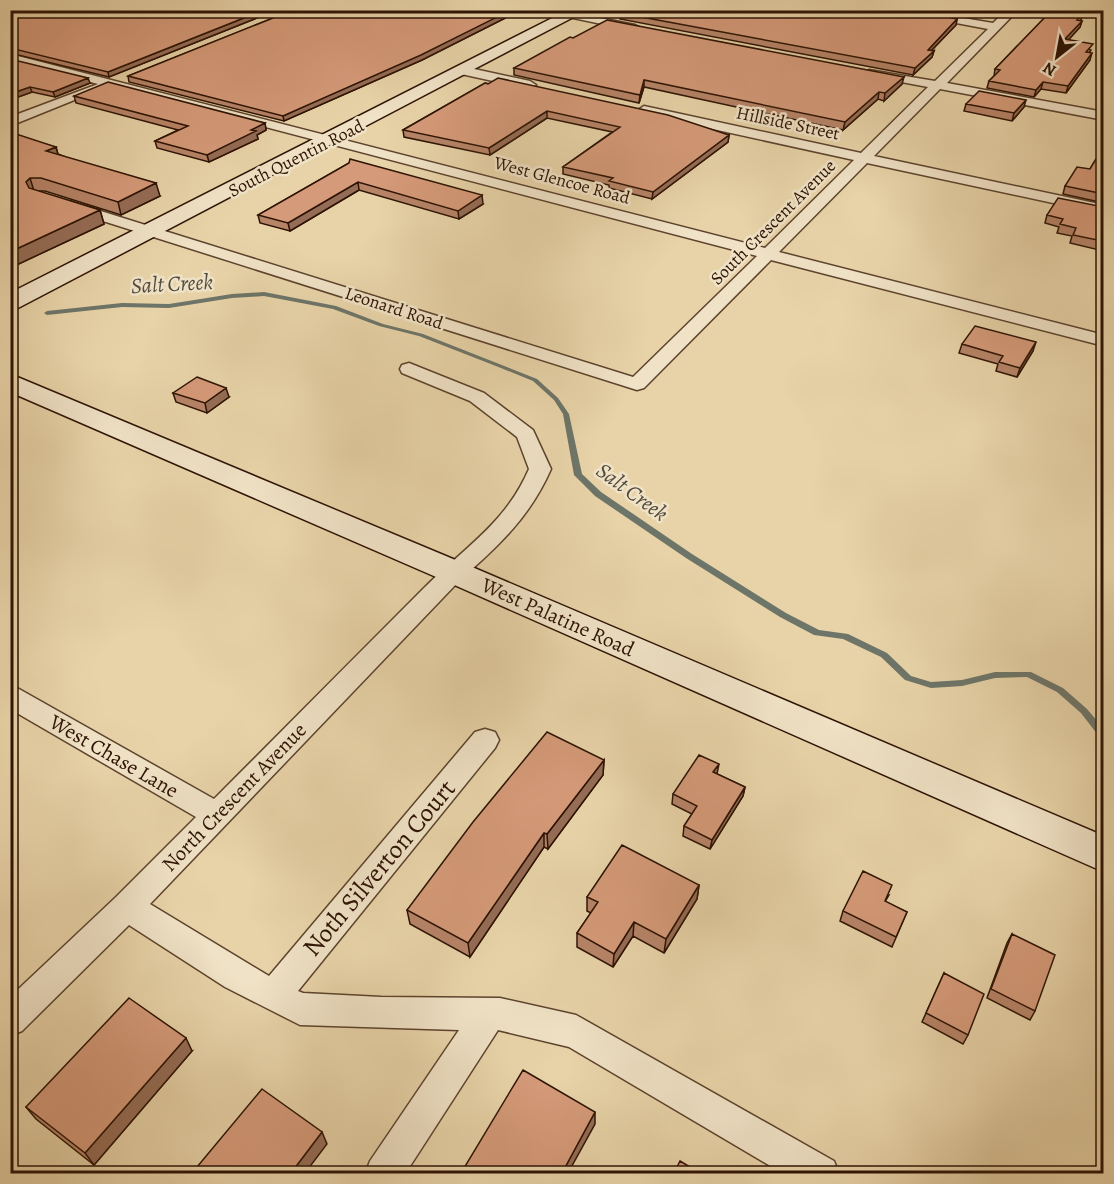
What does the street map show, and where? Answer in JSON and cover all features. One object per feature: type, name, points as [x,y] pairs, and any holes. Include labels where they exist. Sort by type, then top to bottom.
[{"type":"main road","name":"South Quentin Road","points":[[10,303],[575,13]]},
{"type":"main road","name":"West Palatine Road","points":[[10,382],[454,572],[1104,855]]},
{"type":"street","points":[[540,10],[575,13],[650,31]]},
{"type":"street","points":[[892,10],[996,27]]},
{"type":"street","name":"South Crescent Avenue","points":[[637,384],[1013,10]]},
{"type":"street","name":"West Glencoe Road","points":[[10,57],[1104,341]]},
{"type":"street","points":[[857,70],[1104,116]]},
{"type":"street","points":[[465,71],[548,89]]},
{"type":"street","points":[[10,122],[134,74]]},
{"type":"street","name":"Hillside Street","points":[[629,107],[1104,210]]},
{"type":"street","name":"Leonard Road","points":[[61,203],[637,384]]},
{"type":"street","name":"North Crescent Avenue","points":[[10,1020],[127,907],[454,572],[505,529],[531,494],[540,469],[526,434],[477,397],[409,369]]},
{"type":"street","name":"West Chase Lane","points":[[10,696],[217,815]]},
{"type":"street","name":"Noth Silverton Court","points":[[273,996],[485,740]]},
{"type":"street","points":[[127,907],[300,1010],[500,1014],[576,1032],[821,1173]]},
{"type":"street","points":[[383,1173],[489,1014]]},
{"type":"building","points":[[10,10],[264,10],[108,72],[10,48]]},
{"type":"building","points":[[293,10],[511,10],[421,55],[283,116],[128,76]]},
{"type":"building","points":[[624,10],[912,10],[957,19],[928,50],[934,51],[915,68],[620,13]]},
{"type":"building","points":[[1052,10],[1082,10],[1079,13],[1083,14],[1077,20],[1082,21],[1065,39],[1093,44],[1086,52],[1092,53],[1068,86],[1043,82],[1036,90],[989,81],[1000,70],[995,69]]},
{"type":"building","points":[[607,20],[904,77],[885,93],[879,92],[845,122],[644,80],[640,95],[514,68],[570,37],[573,38]]},
{"type":"building","points":[[10,59],[88,78],[53,92],[30,87],[10,94]]},
{"type":"building","points":[[498,78],[668,115],[729,135],[653,192],[609,181],[613,178],[563,167],[620,127],[547,111],[489,148],[403,130],[485,83],[488,84]]},
{"type":"building","points":[[108,82],[265,123],[251,130],[256,131],[207,155],[155,141],[188,126],[74,96]]},
{"type":"building","points":[[979,91],[1026,100],[1014,113],[966,104]]},
{"type":"building","points":[[10,134],[56,147],[46,151],[156,183],[118,202],[41,178],[30,178],[26,182],[29,188],[100,210],[10,252]]},
{"type":"building","points":[[1104,146],[1104,194],[1065,186],[1077,167],[1090,169]]},
{"type":"building","points":[[350,159],[482,195],[458,211],[358,182],[288,223],[258,215],[349,163]]},
{"type":"building","points":[[1058,198],[1104,207],[1104,238],[1102,241],[1073,235],[1076,228],[1060,224],[1063,219],[1047,215]]},
{"type":"building","points":[[975,326],[1036,342],[1020,368],[999,362],[1003,356],[962,344]]},
{"type":"building","points":[[197,377],[226,388],[205,403],[173,393]]},
{"type":"building","points":[[547,732],[604,760],[547,834],[544,833],[468,943],[407,910],[473,822]]},
{"type":"building","points":[[699,755],[719,764],[713,772],[745,787],[712,840],[684,826],[697,806],[673,794]]},
{"type":"building","points":[[622,845],[699,885],[666,939],[634,922],[614,954],[577,933],[598,902],[587,897]]},
{"type":"building","points":[[863,871],[892,885],[885,901],[907,912],[896,937],[843,911]]},
{"type":"building","points":[[1012,934],[1055,955],[1035,1011],[991,989]]},
{"type":"building","points":[[944,973],[984,994],[968,1035],[926,1013]]},
{"type":"building","points":[[129,998],[186,1038],[85,1153],[26,1107]]},
{"type":"building","points":[[523,1070],[595,1112],[562,1173],[461,1173]]},
{"type":"building","points":[[262,1089],[322,1132],[291,1173],[192,1173]]},
{"type":"building","points":[[680,1161],[700,1173],[674,1173]]},
{"type":"waterway","name":"Salt Creek","points":[[47,313],[122,305],[169,306],[232,296],[264,294],[334,307],[381,325],[421,335],[503,367],[535,380],[556,399],[566,414],[578,475],[598,494],[689,556],[783,615],[817,633],[845,636],[884,655],[908,678],[931,685],[962,683],[995,675],[1028,674],[1060,690],[1084,711],[1104,736]]}]
